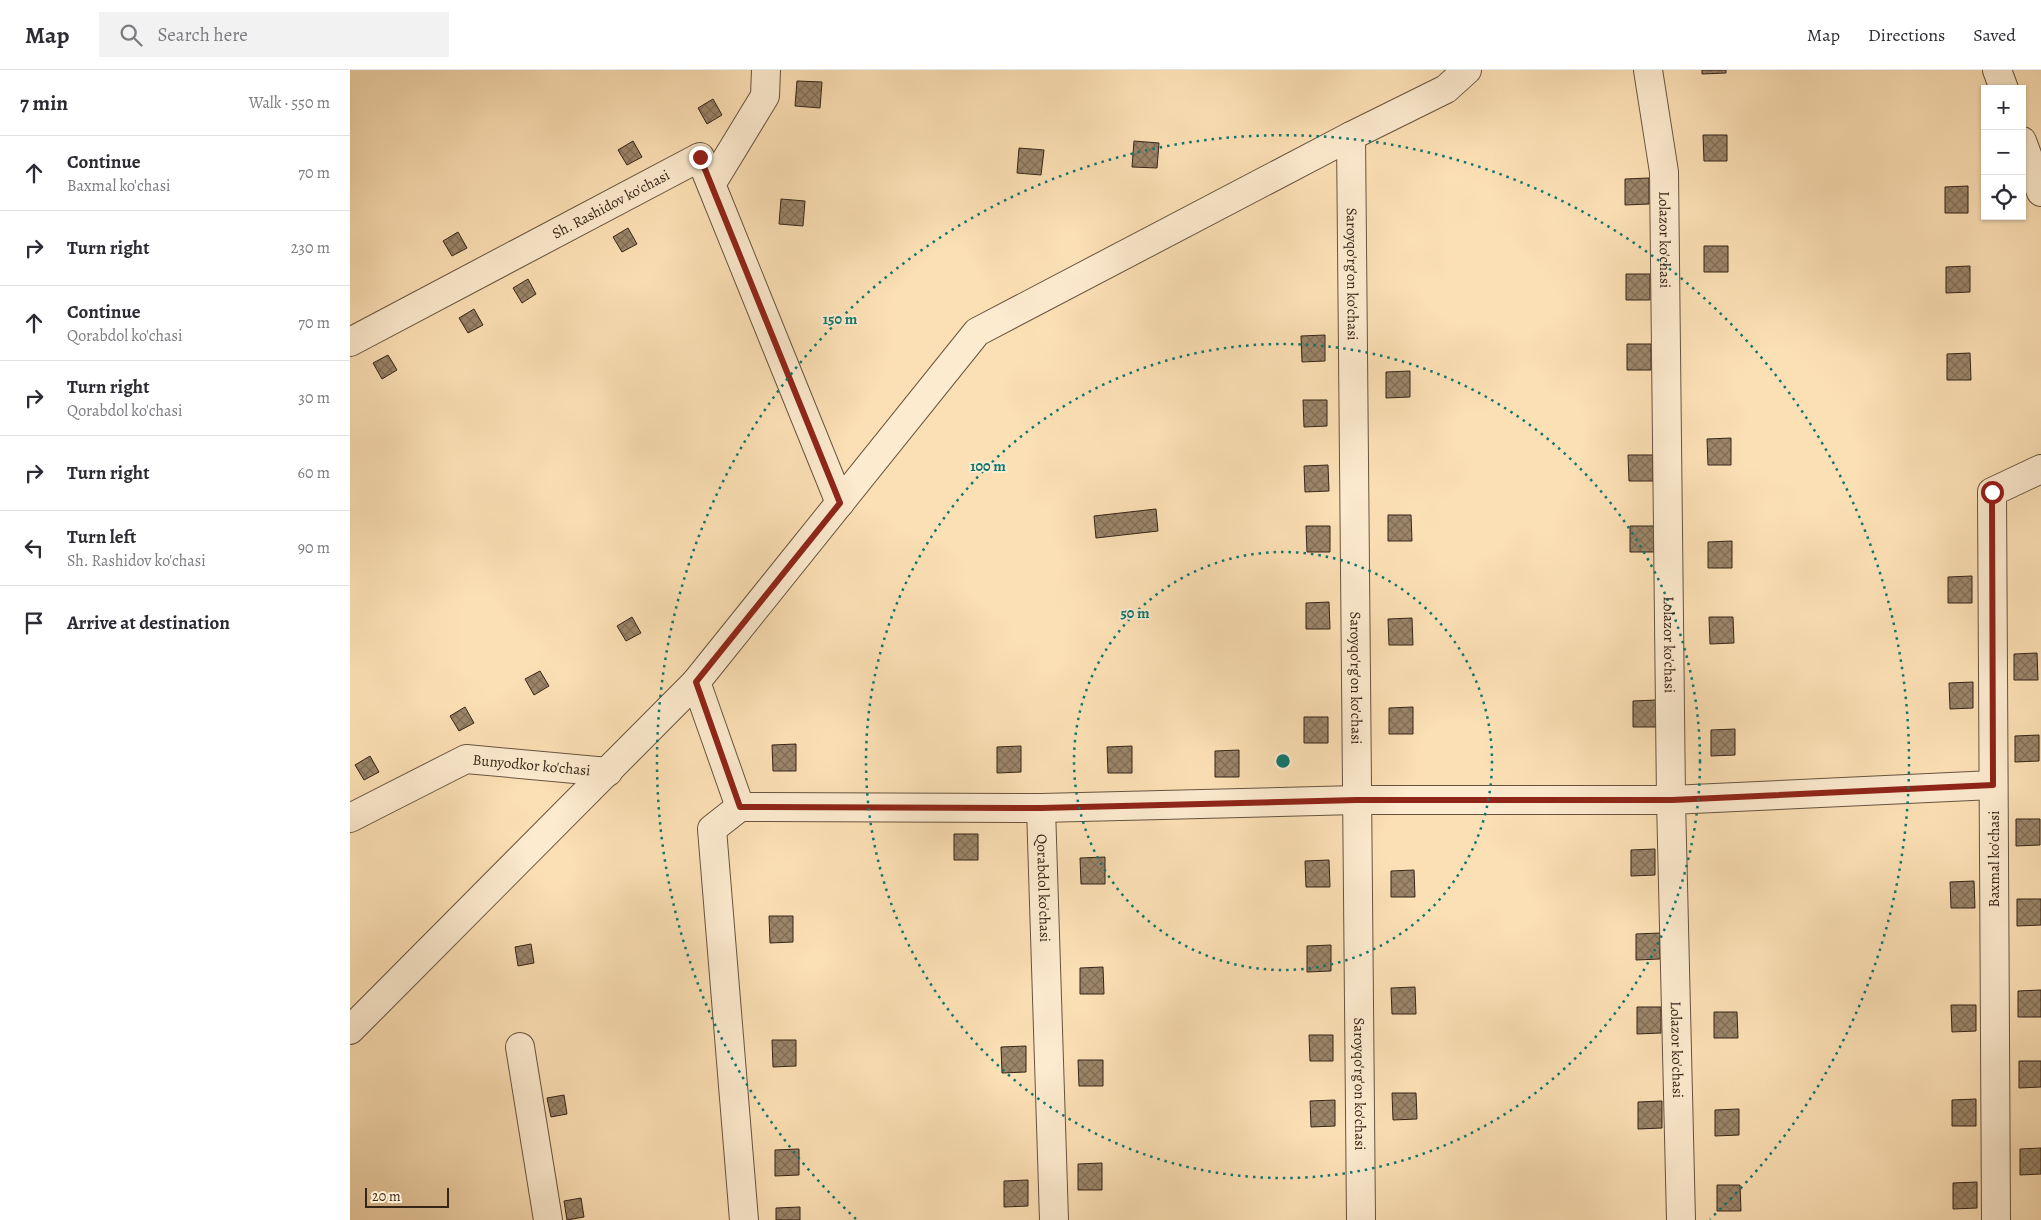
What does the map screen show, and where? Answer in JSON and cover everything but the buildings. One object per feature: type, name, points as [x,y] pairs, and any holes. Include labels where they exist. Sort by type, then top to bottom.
[{"type":"street","points":[[712,183],[765,96],[766,70]]},
{"type":"street","points":[[350,1030],[696,682],[977,332],[1351,136],[1446,89],[1467,70]]},
{"type":"street","name":"Lolazor ko'chasi","points":[[1648,70],[1664,172],[1672,800],[1681,1220]]},
{"type":"street","points":[[1997,70],[2003,85]]},
{"type":"street","name":"Saroyqo'rg'on ko'chasi","points":[[1351,136],[1361,1220]]},
{"type":"street","points":[[2026,151],[2041,192]]},
{"type":"street","name":"Sh. Rashidov ko'chasi","points":[[350,342],[700,157],[840,503]]},
{"type":"street","name":"Baxmal ko'chasi","points":[[1996,1220],[1992,492],[2041,469]]},
{"type":"street","points":[[696,682],[740,807]]},
{"type":"street","name":"Bunyodkor ko'chasi","points":[[350,818],[466,759],[608,772]]},
{"type":"street","points":[[744,1220],[712,829],[740,807],[1041,808],[1356,800],[1672,800],[1993,785]]},
{"type":"street","name":"Qorabdol ko'chasi","points":[[1041,808],[1054,1220]]},
{"type":"street","points":[[520,1047],[548,1220]]},
{"type":"route","points":[[700,157],[840,503],[696,682],[740,807],[1041,808],[1356,800],[1672,800],[1993,785],[1992,492]]}]
